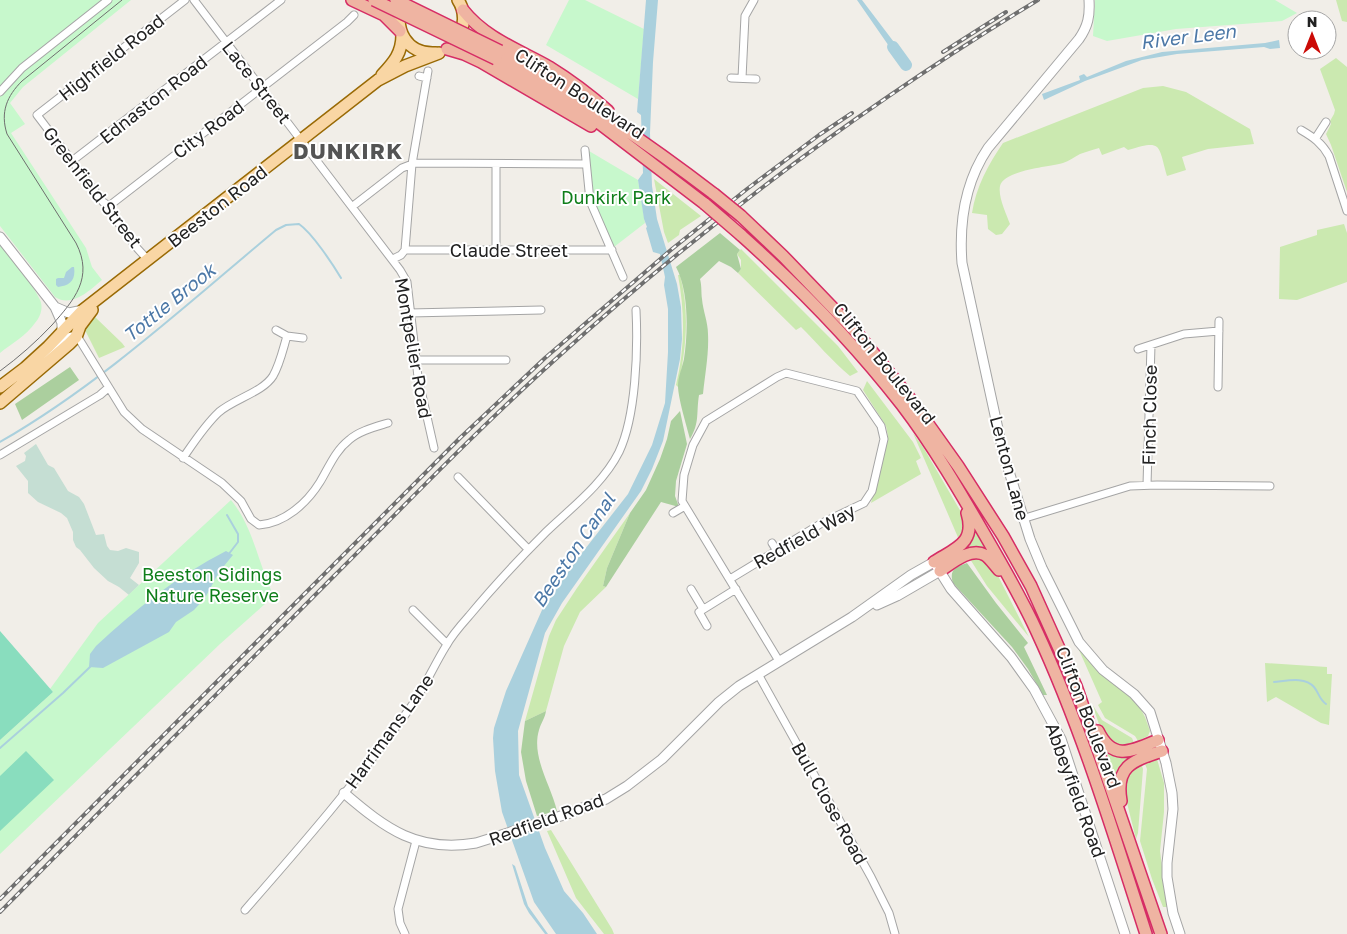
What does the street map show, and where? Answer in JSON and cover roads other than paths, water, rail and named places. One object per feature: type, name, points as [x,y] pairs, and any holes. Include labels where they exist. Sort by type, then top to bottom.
[{"type":"highway","points":[[352,0],[384,15],[401,33]]},
{"type":"highway","name":"Clifton Boulevard","points":[[374,0],[498,55],[591,117],[634,149],[741,235],[801,292],[844,335],[903,406],[954,482],[1017,590],[1038,632],[1078,728],[1146,934]]},
{"type":"highway","name":"Clifton Boulevard","points":[[396,0],[565,89],[637,137],[714,194],[751,225],[857,333],[911,400],[958,466],[1003,536],[1031,586],[1076,686],[1160,934]]},
{"type":"highway","points":[[462,4],[480,28],[550,68],[594,98],[637,137]]},
{"type":"highway","points":[[443,51],[464,54],[481,62],[634,149]]},
{"type":"highway","points":[[937,566],[960,547],[967,539],[969,533],[969,518],[954,482]]},
{"type":"highway","points":[[937,566],[975,552],[986,556],[1017,590]]},
{"type":"highway","points":[[1076,686],[1102,739],[1112,750],[1118,752],[1160,746]]},
{"type":"highway","points":[[1130,842],[1120,797],[1120,777],[1127,766],[1160,746]]},
{"type":"main road","points":[[378,80],[399,55],[402,43],[400,10],[406,0]]},
{"type":"main road","points":[[378,80],[405,66],[443,51],[453,44],[462,32],[462,4]]},
{"type":"main road","points":[[401,33],[415,49],[422,52],[443,51]]},
{"type":"main road","name":"Beeston Road","points":[[104,295],[378,80]]},
{"type":"main road","points":[[0,387],[36,358],[83,310],[104,295]]},
{"type":"main road","points":[[0,403],[76,337],[80,326],[104,295]]},
{"type":"street","points":[[0,92],[22,68],[108,0]]},
{"type":"street","name":"Highfield Road","points":[[37,115],[185,0]]},
{"type":"street","name":"Lace Street","points":[[194,0],[393,259]]},
{"type":"street","name":"Ednaston Road","points":[[72,161],[281,0]]},
{"type":"street","points":[[742,78],[745,16],[754,0]]},
{"type":"street","name":"Lenton Lane","points":[[1089,0],[1090,18],[1079,39],[981,158],[967,195],[962,220],[962,263],[1004,452],[1022,519],[1042,568],[1079,642],[1103,670],[1144,703],[1150,712],[1170,778],[1173,809],[1166,863],[1173,913],[1180,934]]},
{"type":"street","name":"City Road","points":[[109,206],[354,15]]},
{"type":"street","points":[[405,250],[412,164],[428,75],[419,76]]},
{"type":"street","points":[[731,78],[756,79]]},
{"type":"street","name":"Greenfield Street","points":[[37,115],[103,202],[109,206],[108,209],[148,260]]},
{"type":"street","points":[[1315,139],[1326,122]]},
{"type":"street","points":[[1301,130],[1325,148],[1347,211]]},
{"type":"street","points":[[585,150],[590,201],[623,276]]},
{"type":"street","points":[[352,206],[402,168],[412,164],[586,164]]},
{"type":"street","points":[[496,164],[496,250]]},
{"type":"street","points":[[0,237],[55,307],[62,323],[62,330]]},
{"type":"street","name":"Claude Street","points":[[405,250],[612,250]]},
{"type":"street","name":"Montpelier Road","points":[[405,250],[401,255],[393,259],[406,282],[415,360],[434,448]]},
{"type":"street","points":[[55,307],[69,313],[83,310]]},
{"type":"street","points":[[410,313],[541,310]]},
{"type":"street","name":"Harrimans Lane","points":[[245,910],[294,855],[384,744],[415,701],[447,644],[484,597],[528,549],[599,480],[619,452],[627,432],[632,400],[636,354],[636,310]]},
{"type":"street","points":[[1218,387],[1220,321]]},
{"type":"street","points":[[276,330],[287,336],[303,338]]},
{"type":"street","name":"Finch Close","points":[[1138,349],[1192,332],[1219,332]]},
{"type":"street","points":[[183,458],[219,412],[266,385],[273,377],[287,336]]},
{"type":"street","points":[[36,358],[46,356],[68,337],[79,339],[124,412],[142,429],[222,483],[233,493],[252,519],[259,525],[276,521],[300,506],[312,493],[340,448],[348,440],[388,423]]},
{"type":"street","name":"Finch Close","points":[[1147,485],[1151,345]]},
{"type":"street","points":[[415,360],[506,360]]},
{"type":"street","name":"Redfield Way","points":[[730,579],[822,524],[864,503],[872,491],[884,439],[881,426],[857,391],[786,373],[777,377],[706,420],[693,445],[684,475],[682,501],[779,660]]},
{"type":"street","points":[[0,455],[100,395],[108,388]]},
{"type":"street","points":[[458,477],[528,549]]},
{"type":"street","name":"Finch Close","points":[[1022,519],[1130,486],[1270,486]]},
{"type":"street","points":[[673,513],[685,506]]},
{"type":"street","points":[[772,543],[777,551]]},
{"type":"street","name":"Redfield Road","points":[[344,793],[388,828],[428,843],[460,846],[493,839],[545,820],[568,814],[606,799],[627,786],[662,759],[724,698],[758,674],[852,616],[897,596],[937,566]]},
{"type":"street","name":"Abbeyfield Road","points":[[937,566],[962,603],[1011,657],[1034,689],[1053,722],[1063,746],[1125,934]]},
{"type":"street","points":[[691,589],[703,609]]},
{"type":"street","points":[[707,626],[699,612],[736,589]]},
{"type":"street","points":[[413,610],[447,644]]},
{"type":"street","name":"Bull Close Road","points":[[758,674],[871,877],[889,913],[895,934]]},
{"type":"street","points":[[405,934],[400,923],[398,909],[416,840]]},
{"type":"water","points":[[646,0],[658,0],[650,133],[652,186],[657,219],[677,284],[681,307],[682,339],[680,359],[663,441],[652,469],[641,491],[562,603],[545,633],[518,731],[519,775],[545,848],[564,891],[583,913],[597,934],[556,934],[534,902],[502,812],[495,771],[493,738],[494,728],[506,691],[542,610],[578,558],[628,494],[652,445],[665,403],[668,309],[664,285],[665,277],[660,254],[653,252],[646,228],[638,180],[643,173],[641,115],[637,112]]},
{"type":"water","points":[[857,0],[862,0],[906,58],[900,62]]},
{"type":"water","points":[[1279,40],[1280,48],[1270,49],[1264,47],[1177,54],[1142,60],[1085,81],[1044,100],[1042,94],[1080,80],[1079,76],[1084,74],[1087,77],[1126,61],[1162,52],[1265,43]]},
{"type":"water","points":[[74,267],[74,275],[71,282],[58,287],[56,279],[64,278],[66,272]]},
{"type":"water","points":[[226,551],[233,555],[219,572],[205,598],[194,610],[176,622],[169,632],[103,668],[89,667],[90,654],[96,646],[126,619],[174,582]]},
{"type":"water","points":[[512,864],[515,866],[528,906],[548,934],[545,934],[524,904]]},
{"type":"waterway","name":"River Leen","points":[[893,47],[906,65]]},
{"type":"waterway","name":"Tottle Brook","points":[[0,442],[73,395],[108,369],[276,230],[286,225],[299,224],[304,228],[322,249],[341,278]]},
{"type":"waterway","points":[[227,515],[238,534],[238,542],[228,555]]},
{"type":"waterway","points":[[0,748],[91,666]]},
{"type":"waterway","name":"Tottle Brook","points":[[1274,682],[1306,681],[1314,687],[1326,704]]},
{"type":"tram line","points":[[0,371],[21,355],[68,307],[79,288],[83,267],[76,243],[7,134],[4,119],[6,105],[12,93],[22,81],[122,0]]},
{"type":"railway","points":[[0,912],[472,438],[558,357],[671,260],[789,167],[912,81],[1038,0]]},
{"type":"railway","points":[[943,52],[1006,12]]},
{"type":"railway","points":[[0,899],[460,438],[545,358],[672,249],[747,189],[819,135],[852,113]]},
{"type":"district","name":"DUNKIRK","points":[[348,150]]},
{"type":"park label","name":"Dunkirk Park","points":[[616,197]]},
{"type":"park label","name":"Beeston Sidings Nature Reserve","points":[[212,584]]},
{"type":"water label","name":"Beeston Canal","points":[[573,550]]}]
